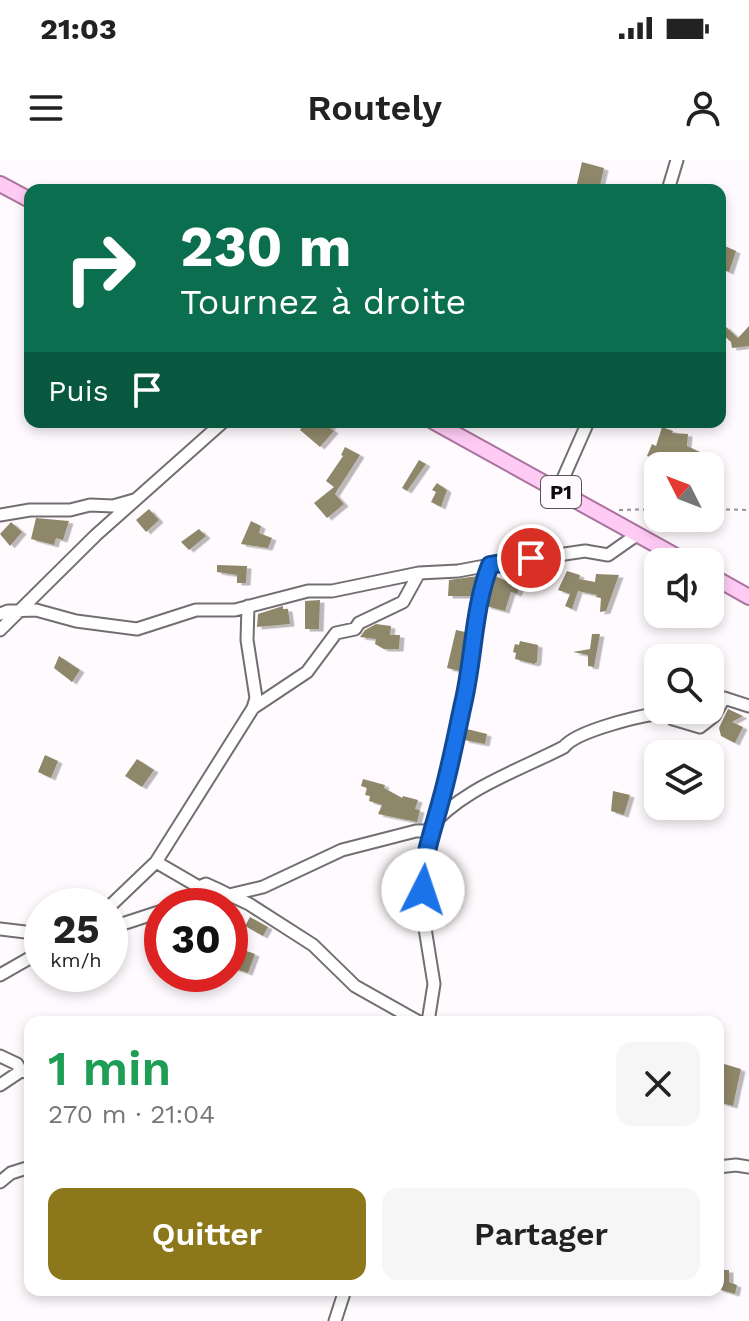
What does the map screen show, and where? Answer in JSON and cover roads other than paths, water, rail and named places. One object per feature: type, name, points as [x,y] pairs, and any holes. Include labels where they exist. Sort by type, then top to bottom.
[{"type":"main road","points":[[0,184],[24,197]]},
{"type":"main road","name":"P1","points":[[445,428],[662,548]]},
{"type":"main road","points":[[724,583],[749,597]]},
{"type":"street","points":[[670,184],[677,160]]},
{"type":"street","points":[[0,630],[96,535],[216,428]]},
{"type":"street","points":[[558,490],[585,428]]},
{"type":"street","points":[[0,515],[30,510],[70,510],[90,505],[113,506],[138,499]]},
{"type":"street","points":[[0,611],[36,610],[76,621],[137,629],[196,610],[235,610],[308,591],[332,591],[419,573],[458,571],[585,551],[608,555],[638,534]]},
{"type":"street","points":[[429,1016],[434,984],[424,922],[422,867],[437,819],[464,699],[478,604],[490,565]]},
{"type":"street","points":[[253,708],[307,672],[336,633],[355,629],[359,623],[403,602],[419,573]]},
{"type":"street","points":[[128,889],[156,862],[253,708],[256,698],[247,640],[248,606]]},
{"type":"street","points":[[248,890],[271,885],[342,850],[427,831],[460,800],[564,747],[570,739],[651,714],[666,713],[673,719],[700,727],[710,722],[726,697],[749,706]]},
{"type":"street","points":[[156,862],[199,887],[206,884],[215,888]]},
{"type":"street","points":[[248,904],[313,945],[355,986],[408,1016]]},
{"type":"street","points":[[0,929],[24,932]]},
{"type":"street","points":[[0,975],[24,961]]},
{"type":"street","points":[[0,1056],[24,1070]]},
{"type":"street","points":[[0,1085],[24,1073]]},
{"type":"street","points":[[724,1166],[749,1167]]},
{"type":"street","points":[[0,1182],[11,1173],[24,1169]]},
{"type":"street","points":[[335,1321],[343,1296]]}]
